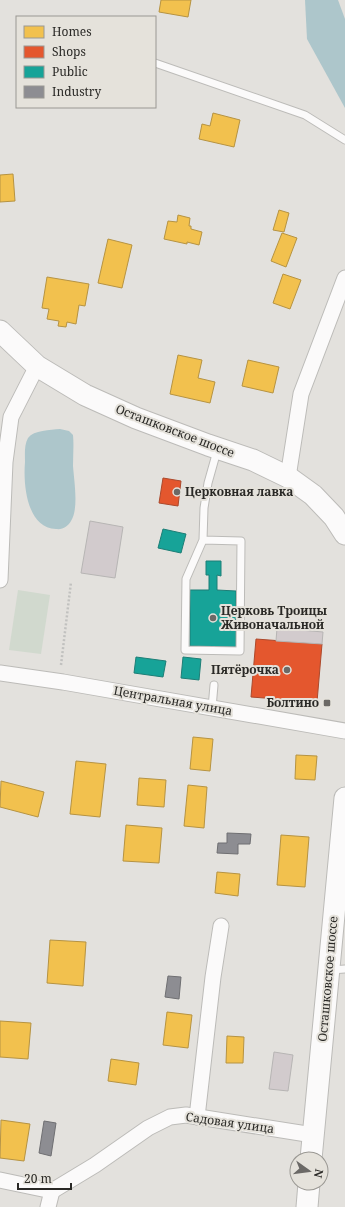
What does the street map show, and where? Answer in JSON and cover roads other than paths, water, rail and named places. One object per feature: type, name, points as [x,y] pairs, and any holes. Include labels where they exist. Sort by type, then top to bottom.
[{"type":"main road","name":"Осташковское шоссе","points":[[0,332],[37,366],[84,395],[136,418],[253,460],[288,477],[313,494],[341,522]]},
{"type":"main road","name":"Осташковское шоссе","points":[[312,1151],[337,969],[345,798]]},
{"type":"main road","points":[[307,1207],[308,1191]]},
{"type":"street","points":[[288,477],[301,394],[345,278]]},
{"type":"street","points":[[0,580],[4,462],[11,417],[37,366]]},
{"type":"street","name":"Центральная улица","points":[[0,673],[345,731]]},
{"type":"street","points":[[197,1117],[221,926]]},
{"type":"street","name":"Садовая улица","points":[[52,1191],[95,1165],[148,1128],[170,1117],[186,1115],[313,1135]]},
{"type":"street","points":[[0,1180],[52,1191],[48,1207]]},
{"type":"lane","points":[[156,63],[305,115],[345,140]]},
{"type":"lane","points":[[203,540],[241,541],[240,651],[185,650],[186,579],[203,540],[204,508],[208,483],[217,448]]},
{"type":"lane","points":[[212,708],[214,685]]},
{"type":"water","points":[[305,0],[338,0],[345,19],[345,108],[307,39]]},
{"type":"water","points":[[60,429],[69,431],[73,435],[75,509],[71,521],[65,527],[56,529],[46,527],[39,521],[29,504],[25,482],[25,447],[28,438],[34,433]]},
{"type":"place","name":"Церковная лавка","points":[[177,492]]},
{"type":"place","name":"Церковь Троицы Живоначальной","points":[[213,618]]},
{"type":"place","name":"Пятёрочка","points":[[287,670]]},
{"type":"place","name":"Болтино","points":[[327,703]]}]
